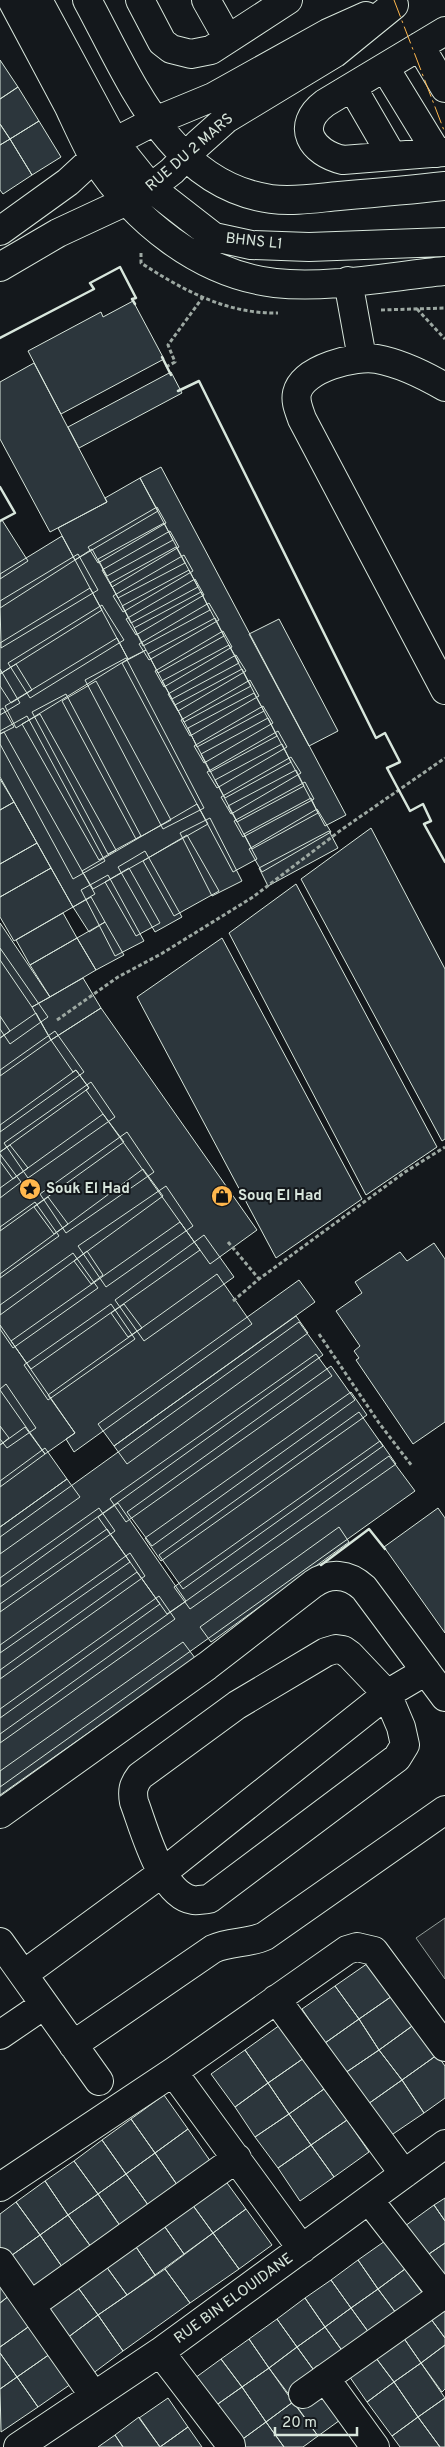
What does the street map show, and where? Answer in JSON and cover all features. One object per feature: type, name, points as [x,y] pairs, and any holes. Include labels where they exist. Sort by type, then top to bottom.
[{"type":"street","points":[[12,0],[111,146],[146,191],[165,236],[191,254],[236,274],[277,283],[305,284],[348,281],[445,271]]},
{"type":"street","name":"BHNS L1","points":[[38,0],[111,146],[146,191],[214,238],[251,244],[309,247],[445,242]]},
{"type":"street","name":"BHNS L1","points":[[53,0],[111,146]]},
{"type":"street","points":[[87,0],[155,121],[185,158],[199,170],[236,190],[273,200],[311,199],[445,186]]},
{"type":"street","points":[[140,0],[162,42],[170,48],[191,54],[201,54],[211,50],[288,0]]},
{"type":"street","points":[[206,0],[228,39]]},
{"type":"street","name":"RUE DU 2 MARS","points":[[0,231],[68,182],[111,146],[155,121],[213,97],[328,33],[397,2]]},
{"type":"street","name":"RUE DU 2 MARS","points":[[0,267],[58,234],[146,191],[185,158],[226,119],[335,53],[397,2]]},
{"type":"street","points":[[385,68],[441,152],[343,160],[332,157],[314,146],[309,127],[317,109],[445,31]]},
{"type":"street","points":[[420,46],[445,88]]},
{"type":"street","points":[[352,87],[392,156]]},
{"type":"street","name":"BHNS L1","points":[[146,191],[215,226],[275,240],[445,228]]},
{"type":"street","points":[[348,281],[362,358]]},
{"type":"street","points":[[445,387],[389,362],[362,358],[336,364],[307,377],[297,392],[298,409],[445,690]]},
{"type":"street","points":[[0,1814],[207,1666],[312,1584],[327,1576],[343,1576],[358,1583],[445,1697]]},
{"type":"street","points":[[336,1649],[343,1650],[387,1694],[401,1727],[405,1745],[397,1758],[209,1898],[193,1900],[176,1891],[162,1874],[134,1802],[132,1793],[134,1783],[140,1776],[237,1705],[326,1652],[336,1649]]},
{"type":"street","points":[[24,1974],[162,1874],[387,1694],[426,1671]]},
{"type":"street","points":[[73,2045],[213,1949],[229,1943],[252,1941],[265,1936],[445,1810]]},
{"type":"street","points":[[0,1942],[99,2082]]},
{"type":"street","points":[[0,2187],[173,2072],[347,1950],[366,1947],[374,1951],[445,2047]]},
{"type":"street","points":[[276,1999],[404,2174]]},
{"type":"street","points":[[0,2035],[44,2005]]},
{"type":"street","points":[[173,2072],[302,2249]]},
{"type":"street","name":"RUE BIN ELOUIDANE","points":[[18,2447],[160,2352],[445,2144]]},
{"type":"street","points":[[31,2305],[237,2158]]},
{"type":"street","points":[[303,2394],[437,2299],[436,2286],[369,2200]]},
{"type":"street","points":[[0,2262],[94,2396]]},
{"type":"street","points":[[160,2352],[231,2446]]},
{"type":"street","points":[[325,2378],[374,2447]]},
{"type":"path","points":[[166,367],[175,362],[168,345],[203,297]]},
{"type":"path","points":[[353,311],[445,308]]},
{"type":"path","points":[[417,309],[445,339]]},
{"type":"path","points":[[57,1020],[118,977],[161,954],[253,897],[341,830],[445,758]]},
{"type":"path","points":[[233,1301],[259,1279],[405,1172],[445,1147]]},
{"type":"path","points":[[228,1242],[259,1279]]},
{"type":"path","points":[[319,1334],[379,1423],[412,1466]]},
{"type":"shaded area","points":[[445,1918],[445,1979],[416,1938]]},
{"type":"building","points":[[0,60],[18,87],[0,99]]},
{"type":"building","points":[[18,87],[39,121],[10,139],[0,124],[0,99]]},
{"type":"building","points":[[39,121],[61,157],[32,175],[10,139]]},
{"type":"building","points":[[0,124],[10,139],[0,145]]},
{"type":"building","points":[[10,139],[32,175],[3,194],[0,190],[0,145]]},
{"type":"building","points":[[133,301],[164,359],[61,414],[28,351],[101,312],[103,317]]},
{"type":"building","points":[[34,363],[107,502],[50,532],[0,439],[0,382]]},
{"type":"building","points":[[171,372],[182,393],[79,448],[68,427]]},
{"type":"building","points":[[161,467],[346,815],[325,826],[140,478]]},
{"type":"building","points":[[140,478],[158,511],[75,560],[58,528],[107,502],[105,498]]},
{"type":"building","points":[[157,507],[166,523],[98,563],[88,547]]},
{"type":"building","points":[[2,520],[28,561],[0,579],[0,521]]},
{"type":"building","points":[[164,523],[173,540],[107,576],[98,559]]},
{"type":"building","points":[[170,531],[179,547],[112,587],[102,570]]},
{"type":"building","points":[[62,536],[75,560],[0,608],[0,574]]},
{"type":"building","points":[[176,547],[185,563],[118,598],[110,583]]},
{"type":"building","points":[[92,549],[146,650],[128,659],[75,560]]},
{"type":"building","points":[[78,554],[98,590],[1,648],[0,601]]},
{"type":"building","points":[[184,555],[193,571],[123,612],[113,596]]},
{"type":"building","points":[[189,570],[198,587],[131,623],[122,606]]},
{"type":"building","points":[[195,579],[204,595],[136,635],[126,619]]},
{"type":"building","points":[[90,588],[102,610],[0,674],[0,643]]},
{"type":"building","points":[[201,592],[210,610],[143,646],[134,628]]},
{"type":"building","points":[[209,603],[219,620],[149,660],[139,644]]},
{"type":"building","points":[[102,605],[124,640],[30,698],[8,663]]},
{"type":"building","points":[[215,618],[224,636],[158,673],[148,654]]},
{"type":"building","points":[[279,619],[338,731],[309,746],[249,634]]},
{"type":"building","points":[[223,631],[232,647],[164,687],[155,671]]},
{"type":"building","points":[[117,638],[128,659],[16,728],[5,706]]},
{"type":"building","points":[[229,645],[239,663],[172,699],[162,681]]},
{"type":"building","points":[[146,650],[257,859],[233,872],[122,663]]},
{"type":"building","points":[[236,655],[246,671],[178,711],[168,694]]},
{"type":"building","points":[[126,658],[204,808],[163,829],[85,680]]},
{"type":"building","points":[[16,664],[32,690],[11,703],[0,686],[0,674]]},
{"type":"building","points":[[0,669],[20,703],[0,715]]},
{"type":"building","points":[[242,669],[251,686],[184,722],[175,705]]},
{"type":"building","points":[[250,680],[259,696],[190,736],[181,720]]},
{"type":"building","points":[[96,681],[171,820],[136,839],[62,701]]},
{"type":"building","points":[[254,693],[264,711],[197,747],[188,728]]},
{"type":"building","points":[[66,694],[141,836],[108,854],[32,712]]},
{"type":"building","points":[[263,706],[273,723],[204,763],[194,746]]},
{"type":"building","points":[[3,708],[14,727],[0,734],[0,710]]},
{"type":"building","points":[[40,714],[116,850],[99,860],[22,724]]},
{"type":"building","points":[[27,716],[105,861],[73,879],[0,744],[0,731]]},
{"type":"building","points":[[268,718],[277,736],[210,772],[201,754]]},
{"type":"building","points":[[278,731],[287,747],[217,788],[207,772]]},
{"type":"building","points":[[4,732],[95,894],[73,907],[0,777],[0,734]]},
{"type":"building","points":[[282,744],[291,762],[225,798],[215,780]]},
{"type":"building","points":[[291,757],[301,773],[231,814],[221,797]]},
{"type":"building","points":[[296,770],[304,786],[237,822],[228,806]]},
{"type":"building","points":[[0,779],[14,802],[0,810]]},
{"type":"building","points":[[305,782],[314,799],[243,837],[234,821]]},
{"type":"building","points":[[311,798],[318,813],[252,849],[244,834]]},
{"type":"building","points":[[14,802],[37,843],[0,864],[0,810]]},
{"type":"building","points":[[197,804],[208,824],[93,889],[82,871]]},
{"type":"building","points":[[317,809],[331,832],[262,872],[249,849]]},
{"type":"building","points":[[210,818],[242,881],[212,896],[180,833]]},
{"type":"building","points":[[371,828],[445,969],[445,1139],[442,1141],[301,879]]},
{"type":"building","points":[[329,831],[338,848],[268,886],[259,868]]},
{"type":"building","points":[[187,835],[219,891],[174,916],[143,861]]},
{"type":"building","points":[[37,843],[51,868],[0,897],[0,864]]},
{"type":"building","points":[[145,851],[182,917],[155,932],[118,867]]},
{"type":"building","points":[[51,868],[73,907],[14,941],[0,917],[0,897]]},
{"type":"building","points":[[129,868],[160,923],[136,936],[105,882]]},
{"type":"building","points":[[108,875],[144,941],[115,956],[81,890]]},
{"type":"building","points":[[296,884],[437,1147],[366,1195],[229,933]]},
{"type":"building","points":[[91,897],[105,922],[89,932],[73,907]]},
{"type":"building","points":[[63,913],[77,938],[30,965],[16,940]]},
{"type":"building","points":[[105,922],[124,955],[96,970],[77,938]]},
{"type":"building","points":[[0,923],[50,997],[32,1007],[0,960]]},
{"type":"building","points":[[77,938],[96,970],[50,997],[30,965]]},
{"type":"building","points":[[222,938],[362,1199],[276,1258],[137,997]]},
{"type":"building","points":[[0,948],[48,1017],[10,1044],[0,1029]]},
{"type":"building","points":[[83,978],[101,1008],[51,1040],[32,1007]]},
{"type":"building","points":[[101,1008],[257,1230],[210,1264],[86,1090],[89,1088],[76,1070],[73,1072],[51,1040]]},
{"type":"building","points":[[36,1013],[51,1040],[0,1076],[0,1038]]},
{"type":"building","points":[[0,1016],[10,1031],[0,1038]]},
{"type":"building","points":[[55,1031],[84,1072],[0,1132],[0,1070]]},
{"type":"building","points":[[76,1070],[89,1088],[0,1152],[0,1125]]},
{"type":"building","points":[[91,1082],[115,1117],[28,1178],[4,1143]]},
{"type":"building","points":[[103,1114],[124,1142],[0,1231],[0,1188]]},
{"type":"building","points":[[127,1132],[154,1172],[66,1233],[40,1194]]},
{"type":"building","points":[[10,1145],[28,1168],[13,1179],[0,1161],[0,1152]]},
{"type":"building","points":[[0,1154],[21,1182],[0,1198]]},
{"type":"building","points":[[143,1169],[163,1196],[0,1315],[0,1274]]},
{"type":"building","points":[[166,1186],[193,1226],[106,1287],[78,1246]]},
{"type":"building","points":[[48,1197],[68,1224],[54,1234],[34,1207]]},
{"type":"building","points":[[35,1202],[59,1236],[0,1278],[0,1227]]},
{"type":"building","points":[[180,1222],[200,1250],[31,1369],[11,1341]]},
{"type":"building","points":[[204,1235],[234,1277],[144,1341],[115,1300]]},
{"type":"building","points":[[434,1243],[445,1259],[445,1422],[413,1444],[356,1360],[359,1358],[354,1351],[360,1346],[336,1311],[362,1293],[355,1282],[400,1252],[407,1261]]},
{"type":"building","points":[[87,1251],[103,1275],[91,1284],[74,1261]]},
{"type":"building","points":[[73,1253],[98,1288],[13,1348],[0,1329],[0,1305]]},
{"type":"building","points":[[217,1274],[252,1324],[74,1452],[66,1439],[75,1433],[48,1395]]},
{"type":"building","points":[[299,1280],[315,1302],[114,1446],[98,1424]]},
{"type":"building","points":[[111,1304],[135,1339],[48,1400],[24,1365]]},
{"type":"building","points":[[124,1304],[142,1328],[128,1337],[111,1313]]},
{"type":"building","points":[[296,1316],[308,1333],[127,1464],[114,1446]]},
{"type":"building","points":[[299,1322],[323,1355],[0,1587],[0,1537]]},
{"type":"building","points":[[0,1325],[75,1433],[45,1454],[0,1390]]},
{"type":"building","points":[[316,1354],[332,1376],[126,1522],[110,1499]]},
{"type":"building","points":[[331,1366],[355,1400],[152,1546],[127,1512]]},
{"type":"building","points":[[6,1384],[36,1428],[7,1448],[0,1439],[0,1389]]},
{"type":"building","points":[[351,1392],[367,1415],[161,1561],[145,1538]]},
{"type":"building","points":[[359,1412],[383,1446],[183,1589],[159,1555]]},
{"type":"building","points":[[0,1426],[9,1438],[0,1445]]},
{"type":"building","points":[[25,1427],[45,1454],[0,1487],[0,1445]]},
{"type":"building","points":[[380,1441],[396,1464],[190,1609],[174,1587]]},
{"type":"building","points":[[45,1448],[67,1479],[0,1527],[0,1481]]},
{"type":"building","points":[[389,1456],[415,1491],[0,1787],[0,1734]]},
{"type":"building","points":[[67,1479],[80,1497],[0,1554],[0,1527]]},
{"type":"building","points":[[118,1503],[186,1601],[167,1614],[98,1517]]},
{"type":"building","points":[[99,1508],[115,1531],[0,1612],[0,1578]]},
{"type":"building","points":[[438,1508],[445,1518],[445,1633],[384,1547]]},
{"type":"building","points":[[339,1527],[349,1542],[211,1642],[200,1627]]},
{"type":"building","points":[[107,1529],[130,1562],[0,1653],[0,1604]]},
{"type":"building","points":[[130,1553],[145,1576],[0,1679],[0,1645]]},
{"type":"building","points":[[137,1572],[160,1604],[0,1718],[0,1670]]},
{"type":"building","points":[[159,1596],[175,1619],[0,1743],[0,1709]]},
{"type":"building","points":[[183,1642],[195,1658],[0,1795],[0,1771]]},
{"type":"building","points":[[371,1961],[395,1994],[359,2019],[335,1986]]},
{"type":"building","points":[[335,1986],[359,2019],[325,2043],[302,2009]]},
{"type":"building","points":[[395,1994],[415,2024],[379,2050],[359,2019]]},
{"type":"building","points":[[359,2019],[379,2050],[345,2073],[325,2043]]},
{"type":"building","points":[[415,2024],[437,2055],[402,2080],[379,2050]]},
{"type":"building","points":[[280,2025],[304,2058],[268,2083],[245,2050]]},
{"type":"building","points":[[245,2050],[268,2083],[235,2107],[211,2074]]},
{"type":"building","points":[[379,2050],[402,2080],[368,2104],[345,2073]]},
{"type":"building","points":[[437,2055],[445,2066],[445,2098],[424,2113],[402,2080]]},
{"type":"building","points":[[304,2058],[324,2089],[289,2114],[268,2083]]},
{"type":"building","points":[[402,2080],[424,2113],[390,2136],[368,2104]]},
{"type":"building","points":[[268,2083],[289,2114],[255,2137],[235,2107]]},
{"type":"building","points":[[324,2089],[347,2120],[311,2145],[289,2114]]},
{"type":"building","points":[[164,2095],[188,2129],[155,2153],[131,2119]]},
{"type":"building","points":[[289,2114],[311,2145],[278,2168],[255,2137]]},
{"type":"building","points":[[131,2119],[155,2153],[126,2174],[102,2140]]},
{"type":"building","points":[[347,2120],[369,2152],[334,2177],[311,2145]]},
{"type":"building","points":[[188,2129],[213,2165],[180,2189],[155,2153]]},
{"type":"building","points":[[102,2140],[126,2174],[98,2194],[74,2161]]},
{"type":"building","points":[[311,2145],[334,2177],[300,2201],[278,2168]]},
{"type":"building","points":[[155,2153],[180,2189],[151,2209],[126,2174]]},
{"type":"building","points":[[74,2161],[98,2194],[68,2215],[45,2181]]},
{"type":"building","points":[[126,2174],[151,2209],[123,2230],[98,2194]]},
{"type":"building","points":[[222,2176],[246,2209],[213,2233],[189,2200]]},
{"type":"building","points":[[45,2181],[68,2215],[40,2235],[16,2202]]},
{"type":"building","points":[[98,2194],[123,2230],[94,2251],[68,2215]]},
{"type":"building","points":[[445,2198],[445,2221],[434,2205]]},
{"type":"building","points":[[189,2200],[213,2233],[184,2254],[160,2220]]},
{"type":"building","points":[[16,2202],[40,2235],[8,2258],[0,2247],[0,2214]]},
{"type":"building","points":[[434,2205],[445,2221],[445,2243],[426,2256],[405,2226]]},
{"type":"building","points":[[246,2209],[272,2245],[239,2269],[213,2233]]},
{"type":"building","points":[[68,2215],[94,2251],[65,2271],[40,2235]]},
{"type":"building","points":[[160,2220],[184,2254],[155,2275],[132,2241]]},
{"type":"building","points":[[213,2233],[239,2269],[190,2303],[165,2269]]},
{"type":"building","points":[[40,2235],[65,2271],[33,2294],[8,2258]]},
{"type":"building","points":[[132,2241],[155,2275],[127,2295],[103,2262]]},
{"type":"building","points":[[385,2241],[405,2269],[378,2289],[358,2260]]},
{"type":"building","points":[[445,2243],[445,2283],[426,2256]]},
{"type":"building","points":[[358,2260],[378,2289],[351,2308],[331,2280]]},
{"type":"building","points":[[103,2262],[127,2295],[98,2315],[74,2282]]},
{"type":"building","points":[[165,2269],[190,2303],[123,2351],[98,2315]]},
{"type":"building","points":[[405,2269],[426,2298],[399,2317],[378,2289]]},
{"type":"building","points":[[331,2280],[351,2308],[325,2327],[305,2298]]},
{"type":"building","points":[[0,2281],[10,2295],[0,2303]]},
{"type":"building","points":[[74,2282],[98,2315],[67,2338],[43,2305]]},
{"type":"building","points":[[378,2289],[399,2317],[372,2337],[351,2308]]},
{"type":"building","points":[[10,2295],[31,2325],[0,2347],[0,2303]]},
{"type":"building","points":[[305,2298],[325,2327],[297,2347],[277,2319]]},
{"type":"building","points":[[445,2303],[445,2338],[428,2315]]},
{"type":"building","points":[[351,2308],[372,2337],[346,2356],[325,2327]]},
{"type":"building","points":[[98,2315],[123,2351],[92,2374],[67,2338]]},
{"type":"building","points":[[428,2315],[445,2338],[445,2345],[421,2363],[401,2334]]},
{"type":"building","points":[[277,2319],[297,2347],[269,2368],[249,2339]]},
{"type":"building","points":[[31,2325],[50,2354],[17,2377],[0,2353],[0,2347]]},
{"type":"building","points":[[325,2327],[346,2356],[318,2376],[297,2347]]},
{"type":"building","points":[[401,2334],[421,2363],[394,2382],[373,2354]]},
{"type":"building","points":[[249,2339],[269,2368],[242,2387],[221,2359]]},
{"type":"building","points":[[445,2345],[445,2389],[442,2392],[421,2363]]},
{"type":"building","points":[[297,2347],[318,2376],[290,2396],[269,2368]]},
{"type":"building","points":[[0,2353],[17,2377],[0,2389]]},
{"type":"building","points":[[50,2354],[71,2384],[38,2407],[17,2377]]},
{"type":"building","points":[[373,2354],[394,2382],[367,2402],[347,2373]]},
{"type":"building","points":[[221,2359],[242,2387],[215,2406],[195,2378]]},
{"type":"building","points":[[421,2363],[445,2398],[418,2417],[394,2382]]},
{"type":"building","points":[[269,2368],[293,2402],[266,2422],[242,2387]]},
{"type":"building","points":[[17,2377],[38,2407],[1,2432],[0,2389]]},
{"type":"building","points":[[394,2382],[418,2417],[392,2436],[367,2402]]},
{"type":"building","points":[[242,2387],[266,2422],[240,2441],[215,2406]]},
{"type":"building","points":[[327,2387],[347,2415],[318,2436],[298,2408]]},
{"type":"building","points":[[168,2398],[188,2427],[160,2447],[139,2418]]},
{"type":"building","points":[[445,2398],[445,2447],[440,2447],[418,2417]]},
{"type":"building","points":[[293,2402],[318,2436],[303,2447],[284,2447],[266,2422]]},
{"type":"building","points":[[139,2417],[160,2447],[123,2447],[115,2435]]},
{"type":"building","points":[[418,2417],[440,2447],[400,2447],[392,2436]]},
{"type":"building","points":[[266,2422],[284,2447],[244,2447],[240,2441]]},
{"type":"building","points":[[188,2427],[202,2447],[160,2447]]},
{"type":"building","points":[[115,2435],[123,2447],[98,2447]]},
{"type":"wall","points":[[0,338],[94,289],[90,283],[120,267],[136,298],[132,299],[135,304]]},
{"type":"wall","points":[[162,357],[171,375]]},
{"type":"wall","points":[[178,391],[199,381],[376,738],[385,733],[400,762],[387,768],[410,811],[423,804],[431,821],[424,824],[445,862]]},
{"type":"wall","points":[[0,487],[15,513],[0,521]]},
{"type":"wall","points":[[321,1565],[369,1529],[385,1549]]},
{"type":"power","points":[[394,0],[445,133]]},
{"type":"place","name":"Souk El Had","points":[[30,1189]]},
{"type":"place","name":"Souq El Had","points":[[222,1196]]}]
